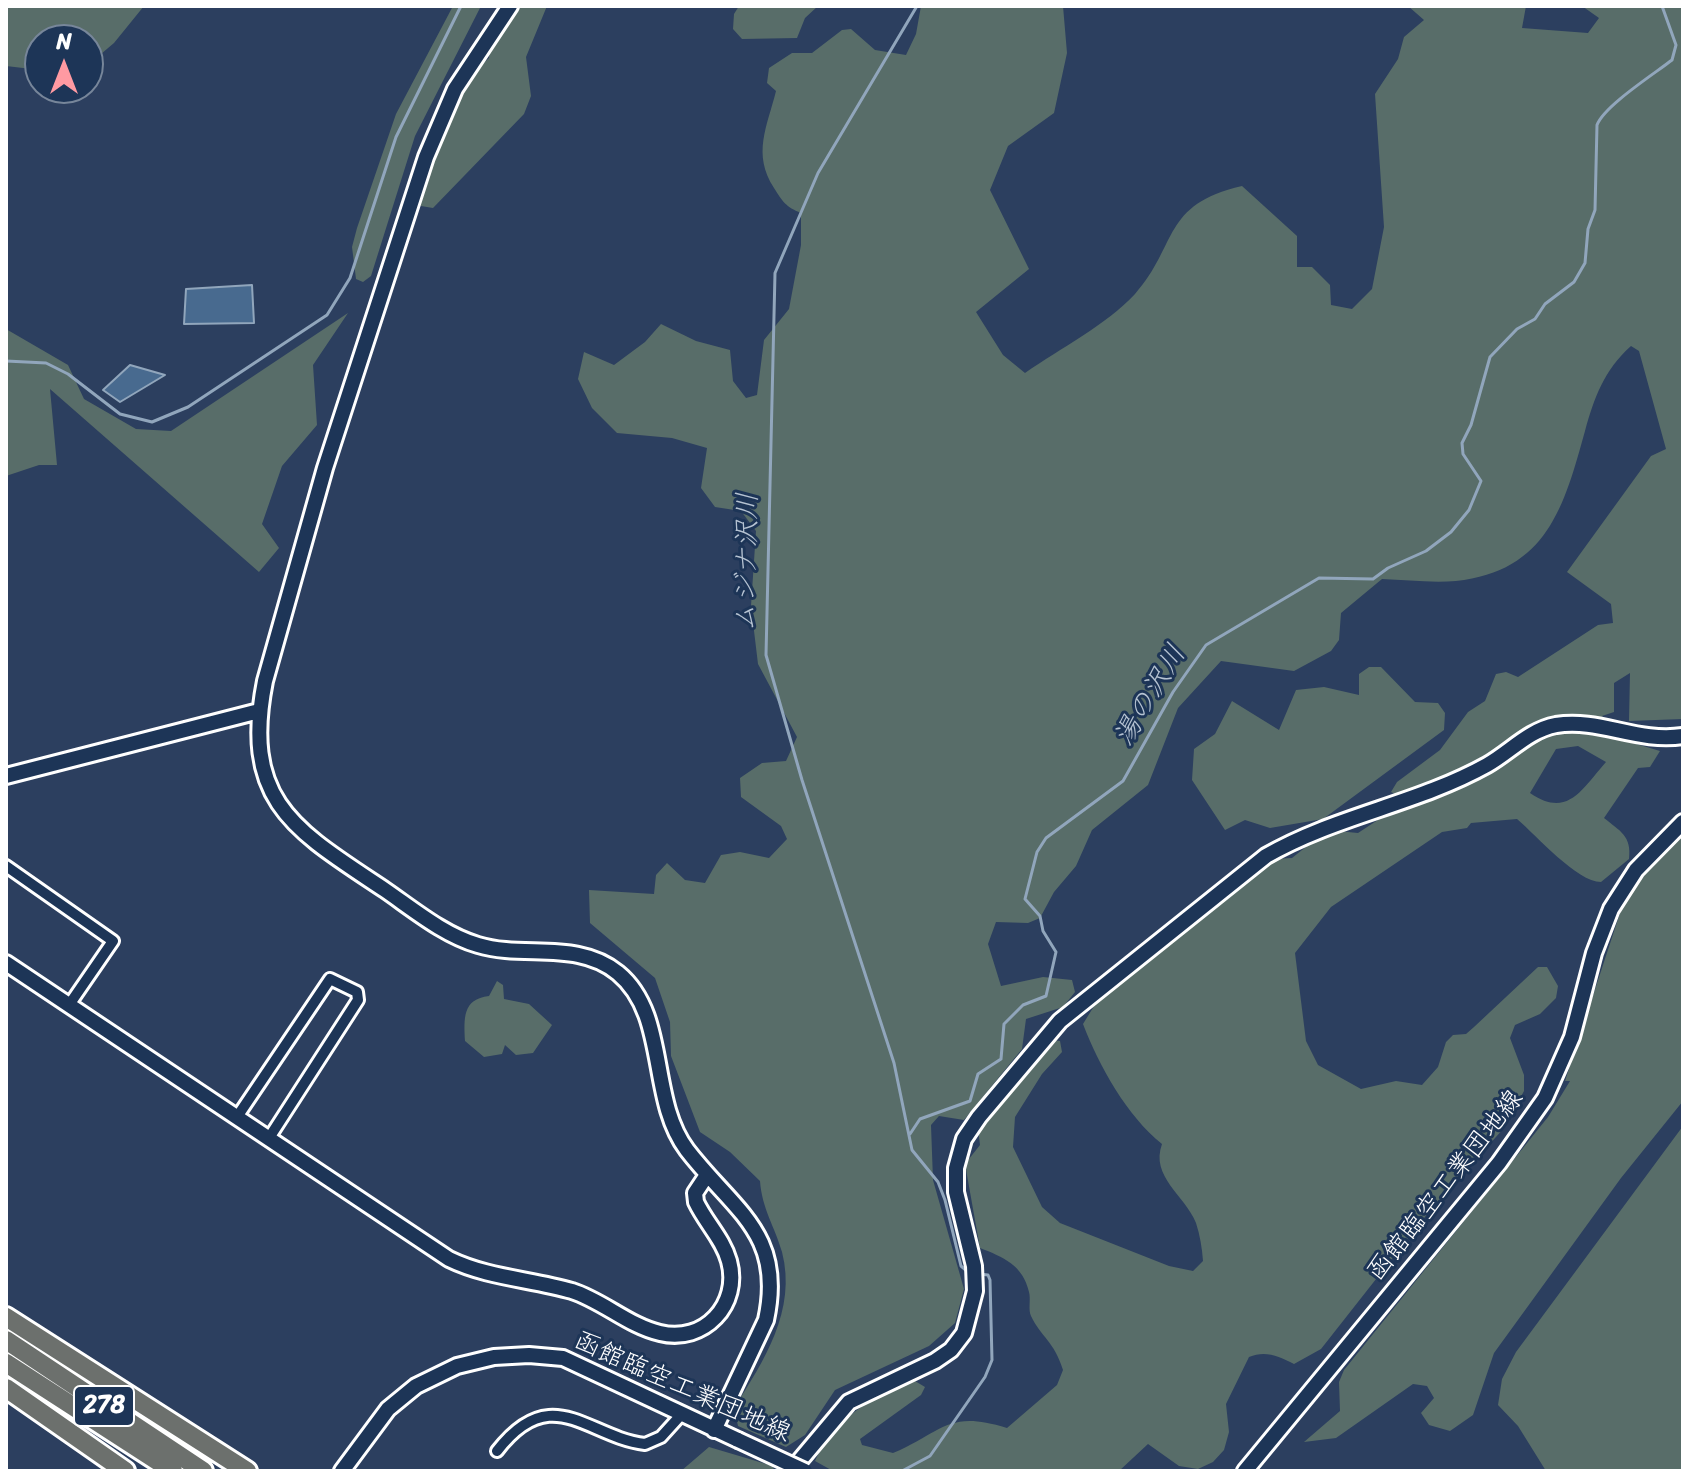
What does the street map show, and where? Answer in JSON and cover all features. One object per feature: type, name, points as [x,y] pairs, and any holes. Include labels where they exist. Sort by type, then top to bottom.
[{"type":"highway","points":[[6,1317],[247,1471]]},
{"type":"highway","name":"278","points":[[6,1340],[203,1471]]},
{"type":"highway","name":"278","points":[[6,1363],[173,1471]]},
{"type":"highway","points":[[6,1388],[125,1471]]},
{"type":"street","points":[[510,6],[455,89],[426,157],[325,468],[259,711],[260,759],[271,792],[298,829],[322,848],[459,937],[508,950],[582,955],[601,961],[620,974],[637,996],[647,1017],[667,1109],[682,1143],[707,1175],[743,1210],[766,1251],[769,1286],[766,1320],[714,1430]]},
{"type":"street","points":[[6,776],[259,711]]},
{"type":"street","points":[[791,1471],[849,1402],[951,1350],[964,1333],[972,1312],[974,1272],[956,1179],[961,1148],[972,1126],[1060,1021],[1266,856],[1294,840],[1471,774],[1534,733],[1551,726],[1589,724],[1657,740],[1683,736]]},
{"type":"street","name":"函館臨空工業団地線","points":[[1245,1471],[1499,1163],[1545,1098],[1572,1037],[1594,953],[1611,909],[1636,870],[1683,822]]},
{"type":"street","points":[[6,866],[113,941],[69,1005]]},
{"type":"street","points":[[6,963],[449,1259],[484,1273],[580,1294],[662,1334],[687,1334],[713,1322],[731,1288],[728,1257],[696,1202],[695,1193],[707,1175]]},
{"type":"street","points":[[237,1117],[330,979],[357,992],[358,1000],[269,1138]]},
{"type":"street","name":"函館臨空工業団地線","points":[[342,1471],[388,1409],[416,1386],[457,1366],[494,1357],[529,1355],[563,1358],[599,1372],[680,1416],[805,1471]]},
{"type":"street","points":[[497,1451],[517,1429],[553,1416],[582,1419],[645,1444],[661,1437],[680,1416]]},
{"type":"green space","points":[[6,6],[144,6],[104,51],[104,24],[24,24],[24,68],[6,66]]},
{"type":"green space","points":[[453,6],[481,6],[415,136],[371,276],[363,282],[356,279],[352,247],[357,228],[396,114]]},
{"type":"green space","points":[[514,6],[547,6],[526,57],[531,96],[524,114],[433,208],[421,206],[417,196],[445,122],[475,71],[489,58],[490,46]]},
{"type":"green space","points":[[739,6],[818,6],[805,18],[797,38],[742,39],[733,29],[734,14]]},
{"type":"green space","points":[[921,6],[1063,6],[1067,53],[1054,113],[1008,146],[990,190],[1029,269],[976,312],[1003,355],[1025,373],[1097,326],[1135,294],[1149,276],[1184,215],[1216,194],[1242,186],[1297,236],[1297,267],[1312,267],[1330,285],[1331,305],[1352,309],[1372,289],[1384,227],[1375,94],[1398,59],[1404,37],[1424,20],[1408,6],[1526,6],[1522,28],[1588,33],[1599,18],[1582,6],[1683,6],[1683,719],[1629,721],[1630,673],[1614,683],[1614,712],[1602,716],[1623,740],[1660,751],[1650,767],[1638,768],[1604,818],[1627,839],[1629,859],[1601,882],[1591,880],[1569,867],[1517,819],[1471,823],[1467,828],[1442,832],[1331,907],[1295,953],[1306,1041],[1318,1065],[1361,1089],[1396,1081],[1422,1085],[1438,1067],[1446,1042],[1453,1035],[1466,1034],[1538,967],[1547,967],[1558,986],[1556,998],[1540,1014],[1515,1025],[1510,1038],[1524,1075],[1524,1091],[1504,1128],[1428,1213],[1321,1349],[1294,1364],[1272,1355],[1249,1357],[1226,1404],[1229,1432],[1224,1450],[1213,1462],[1198,1469],[1179,1466],[1148,1444],[1119,1471],[833,1471],[815,1461],[832,1434],[856,1410],[885,1393],[915,1381],[925,1387],[921,1395],[860,1439],[862,1445],[893,1453],[958,1422],[971,1421],[1007,1428],[1057,1385],[1063,1370],[1056,1352],[1031,1316],[1029,1292],[1022,1275],[1004,1259],[980,1248],[965,1164],[980,1145],[978,1129],[1030,1063],[1053,1040],[1060,1041],[1062,1052],[1042,1074],[1015,1117],[1013,1147],[1042,1207],[1060,1223],[1169,1266],[1193,1271],[1203,1261],[1196,1223],[1161,1166],[1162,1144],[1137,1119],[1115,1089],[1083,1024],[1099,998],[1273,859],[1292,858],[1327,830],[1358,833],[1393,810],[1484,776],[1505,763],[1524,732],[1461,769],[1397,795],[1391,792],[1397,782],[1440,750],[1468,712],[1485,701],[1496,674],[1506,672],[1518,677],[1598,625],[1613,623],[1611,604],[1567,572],[1651,456],[1666,449],[1639,351],[1631,346],[1601,385],[1569,485],[1547,531],[1512,564],[1487,575],[1456,581],[1382,579],[1341,613],[1339,640],[1331,651],[1294,671],[1221,661],[1178,708],[1148,785],[1092,830],[1076,866],[1054,892],[1040,918],[1028,923],[996,922],[988,944],[1001,986],[1043,977],[1072,980],[1075,992],[1063,1007],[1026,1019],[1022,1049],[964,1120],[939,1116],[931,1125],[933,1180],[964,1289],[955,1323],[929,1346],[835,1390],[805,1435],[786,1447],[738,1426],[734,1408],[766,1353],[781,1314],[785,1294],[782,1252],[766,1209],[760,1181],[730,1152],[700,1132],[671,1056],[670,1022],[655,978],[590,923],[589,890],[654,894],[656,875],[667,863],[685,880],[705,883],[721,855],[740,852],[769,858],[787,839],[781,826],[741,797],[740,778],[762,763],[786,761],[797,737],[758,664],[751,606],[756,531],[741,511],[715,507],[701,488],[707,448],[672,438],[617,433],[592,408],[578,379],[584,352],[614,365],[645,342],[661,324],[696,341],[730,350],[733,381],[746,398],[757,395],[764,340],[789,309],[801,245],[801,213],[782,200],[767,176],[764,164],[763,140],[776,91],[767,83],[769,68],[792,53],[812,53],[842,30],[851,29],[875,50],[906,55],[916,34]],"holes":[[[1578,746],[1606,762],[1581,791],[1564,802],[1543,800],[1530,793],[1556,749]]]},
{"type":"green space","points":[[348,313],[313,365],[317,425],[282,466],[262,524],[279,548],[259,572],[50,389],[57,465],[39,465],[6,476],[6,329],[68,365],[84,399],[136,429],[171,431]]},
{"type":"green space","points":[[1369,667],[1381,667],[1415,702],[1438,703],[1445,713],[1444,730],[1323,819],[1270,828],[1245,820],[1225,830],[1192,780],[1194,749],[1215,734],[1232,701],[1279,730],[1296,690],[1324,687],[1359,695],[1359,674]]},
{"type":"green space","points":[[1683,833],[1683,1101],[1621,1178],[1494,1353],[1473,1415],[1450,1431],[1429,1425],[1421,1413],[1434,1398],[1427,1386],[1413,1384],[1336,1438],[1304,1442],[1340,1411],[1339,1382],[1344,1370],[1548,1117],[1570,1081],[1565,1081],[1621,910],[1643,876]]},
{"type":"green space","points":[[497,981],[503,985],[504,999],[529,1004],[552,1025],[533,1053],[516,1055],[505,1045],[502,1054],[484,1057],[465,1041],[466,1011],[474,1001],[489,996]]},
{"type":"green space","points":[[1683,1126],[1683,1471],[1546,1471],[1518,1426],[1498,1405],[1502,1379],[1516,1352]]},
{"type":"green space","points":[[709,1447],[773,1466],[774,1471],[681,1471]]},
{"type":"water","points":[[252,285],[254,323],[184,324],[186,289]]},
{"type":"water","points":[[130,365],[165,375],[120,402],[103,390]]},
{"type":"waterway","points":[[6,361],[46,363],[68,374],[120,414],[152,422],[188,407],[327,315],[350,278],[396,137],[461,6]]},
{"type":"waterway","name":"ムジナ沢川","points":[[917,6],[818,173],[775,273],[766,655],[802,780],[894,1063],[912,1150],[938,1182],[961,1266],[968,1272]]},
{"type":"waterway","name":"湯の沢川","points":[[910,1134],[920,1119],[970,1101],[978,1074],[1001,1059],[1004,1024],[1023,1005],[1046,996],[1056,952],[1043,931],[1040,916],[1025,899],[1037,852],[1046,838],[1123,781],[1173,692],[1206,645],[1319,578],[1373,579],[1388,568],[1426,551],[1451,532],[1469,510],[1481,481],[1463,454],[1462,443],[1471,425],[1490,357],[1517,329],[1535,319],[1545,304],[1574,282],[1585,263],[1588,229],[1595,210],[1597,125],[1619,100],[1672,60],[1676,45],[1662,6]]},
{"type":"waterway","name":"湯の沢川","points":[[902,1471],[930,1456],[985,1377],[992,1360],[990,1280],[988,1275],[979,1274]]}]
